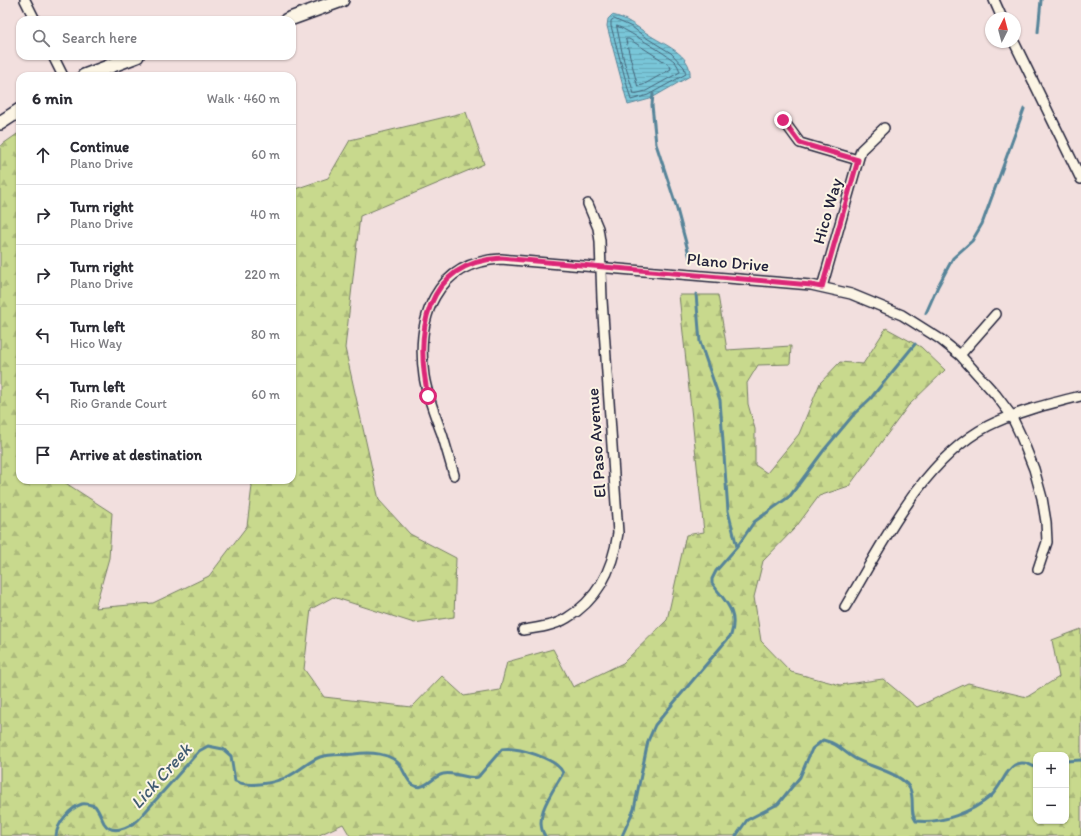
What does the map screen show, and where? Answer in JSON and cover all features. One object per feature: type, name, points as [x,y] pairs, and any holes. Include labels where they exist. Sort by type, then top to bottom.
[{"type":"main road","points":[[296,17],[342,0]]},
{"type":"main road","points":[[95,72],[126,60]]},
{"type":"main road","points":[[0,123],[16,113]]},
{"type":"street","points":[[25,0],[33,16]]},
{"type":"street","points":[[994,0],[999,12]]},
{"type":"street","points":[[1017,48],[1081,179]]},
{"type":"street","points":[[55,60],[61,72]]},
{"type":"street","points":[[783,120],[800,143],[858,160]]},
{"type":"street","name":"Hico Way","points":[[822,287],[861,150],[884,128]]},
{"type":"street","name":"El Paso Avenue","points":[[523,630],[546,626],[567,618],[581,608],[604,581],[616,551],[618,512],[599,235],[588,204]]},
{"type":"street","name":"Plano Drive","points":[[454,475],[428,396],[422,357],[425,320],[434,296],[458,270],[474,263],[490,259],[811,285],[851,294],[902,315],[940,339],[960,354],[996,395],[1011,415],[1034,469],[1046,522],[1047,542],[1038,569]]},
{"type":"street","points":[[960,354],[996,314]]},
{"type":"street","points":[[845,607],[915,492],[947,454],[987,426],[1011,415],[1081,396]]},
{"type":"green space","points":[[466,112],[484,164],[360,216],[345,348],[379,500],[410,534],[456,558],[454,617],[414,623],[333,597],[311,609],[304,669],[324,697],[412,707],[442,676],[464,696],[500,690],[507,662],[553,649],[573,687],[623,663],[667,620],[686,535],[704,532],[679,295],[718,295],[727,350],[791,346],[790,364],[758,365],[747,383],[748,404],[755,429],[755,465],[767,473],[799,434],[820,383],[840,362],[863,364],[886,328],[921,347],[945,370],[908,406],[849,486],[819,496],[796,527],[763,561],[754,597],[761,641],[791,672],[840,685],[883,679],[917,707],[968,683],[1027,697],[1059,677],[1052,640],[1081,629],[1081,836],[350,836],[343,824],[317,836],[0,836],[0,146],[16,135],[16,484],[67,484],[112,513],[109,558],[95,608],[153,603],[209,576],[247,526],[251,484],[296,484],[296,189],[328,178],[350,140]]},
{"type":"water","points":[[612,15],[627,20],[675,50],[686,62],[689,68],[690,76],[650,99],[628,105],[607,26],[608,19]]},
{"type":"waterway","points":[[1038,32],[1041,0]]},
{"type":"waterway","points":[[653,94],[652,105],[656,144],[675,202],[690,258]]},
{"type":"waterway","points":[[926,313],[953,258],[972,241],[982,224],[1024,109]]},
{"type":"waterway","points":[[696,294],[700,342],[720,400],[728,511],[737,547]]},
{"type":"waterway","points":[[622,836],[634,809],[648,741],[655,725],[731,635],[733,627],[732,613],[712,583],[712,579],[716,571],[737,547],[754,522],[790,496],[824,450],[855,413],[871,398],[915,344]]},
{"type":"waterway","name":"Lick Creek","points":[[736,836],[747,820],[778,804],[800,777],[812,749],[823,740],[836,745],[854,758],[885,771],[906,783],[910,789],[913,814],[916,821],[936,821],[966,812],[991,796],[1014,766],[1020,763],[1033,767]]},
{"type":"waterway","name":"Lick Creek","points":[[56,836],[59,826],[69,812],[82,804],[95,806],[104,823],[111,829],[121,829],[130,825],[138,820],[199,751],[208,746],[223,749],[231,756],[235,781],[247,784],[262,784],[283,779],[312,761],[324,756],[373,753],[392,758],[401,767],[411,783],[417,787],[421,787],[439,775],[447,773],[474,778],[478,777],[502,749],[526,752],[545,758],[560,768],[563,773],[550,795],[543,812],[541,821],[545,836]]},
{"type":"waterway","name":"Lick Creek","points":[[1069,761],[1081,760]]},
{"type":"route","points":[[428,396],[422,357],[425,320],[428,308],[440,287],[448,279],[458,270],[474,263],[501,258],[822,287],[858,160],[800,143],[783,120]]}]
